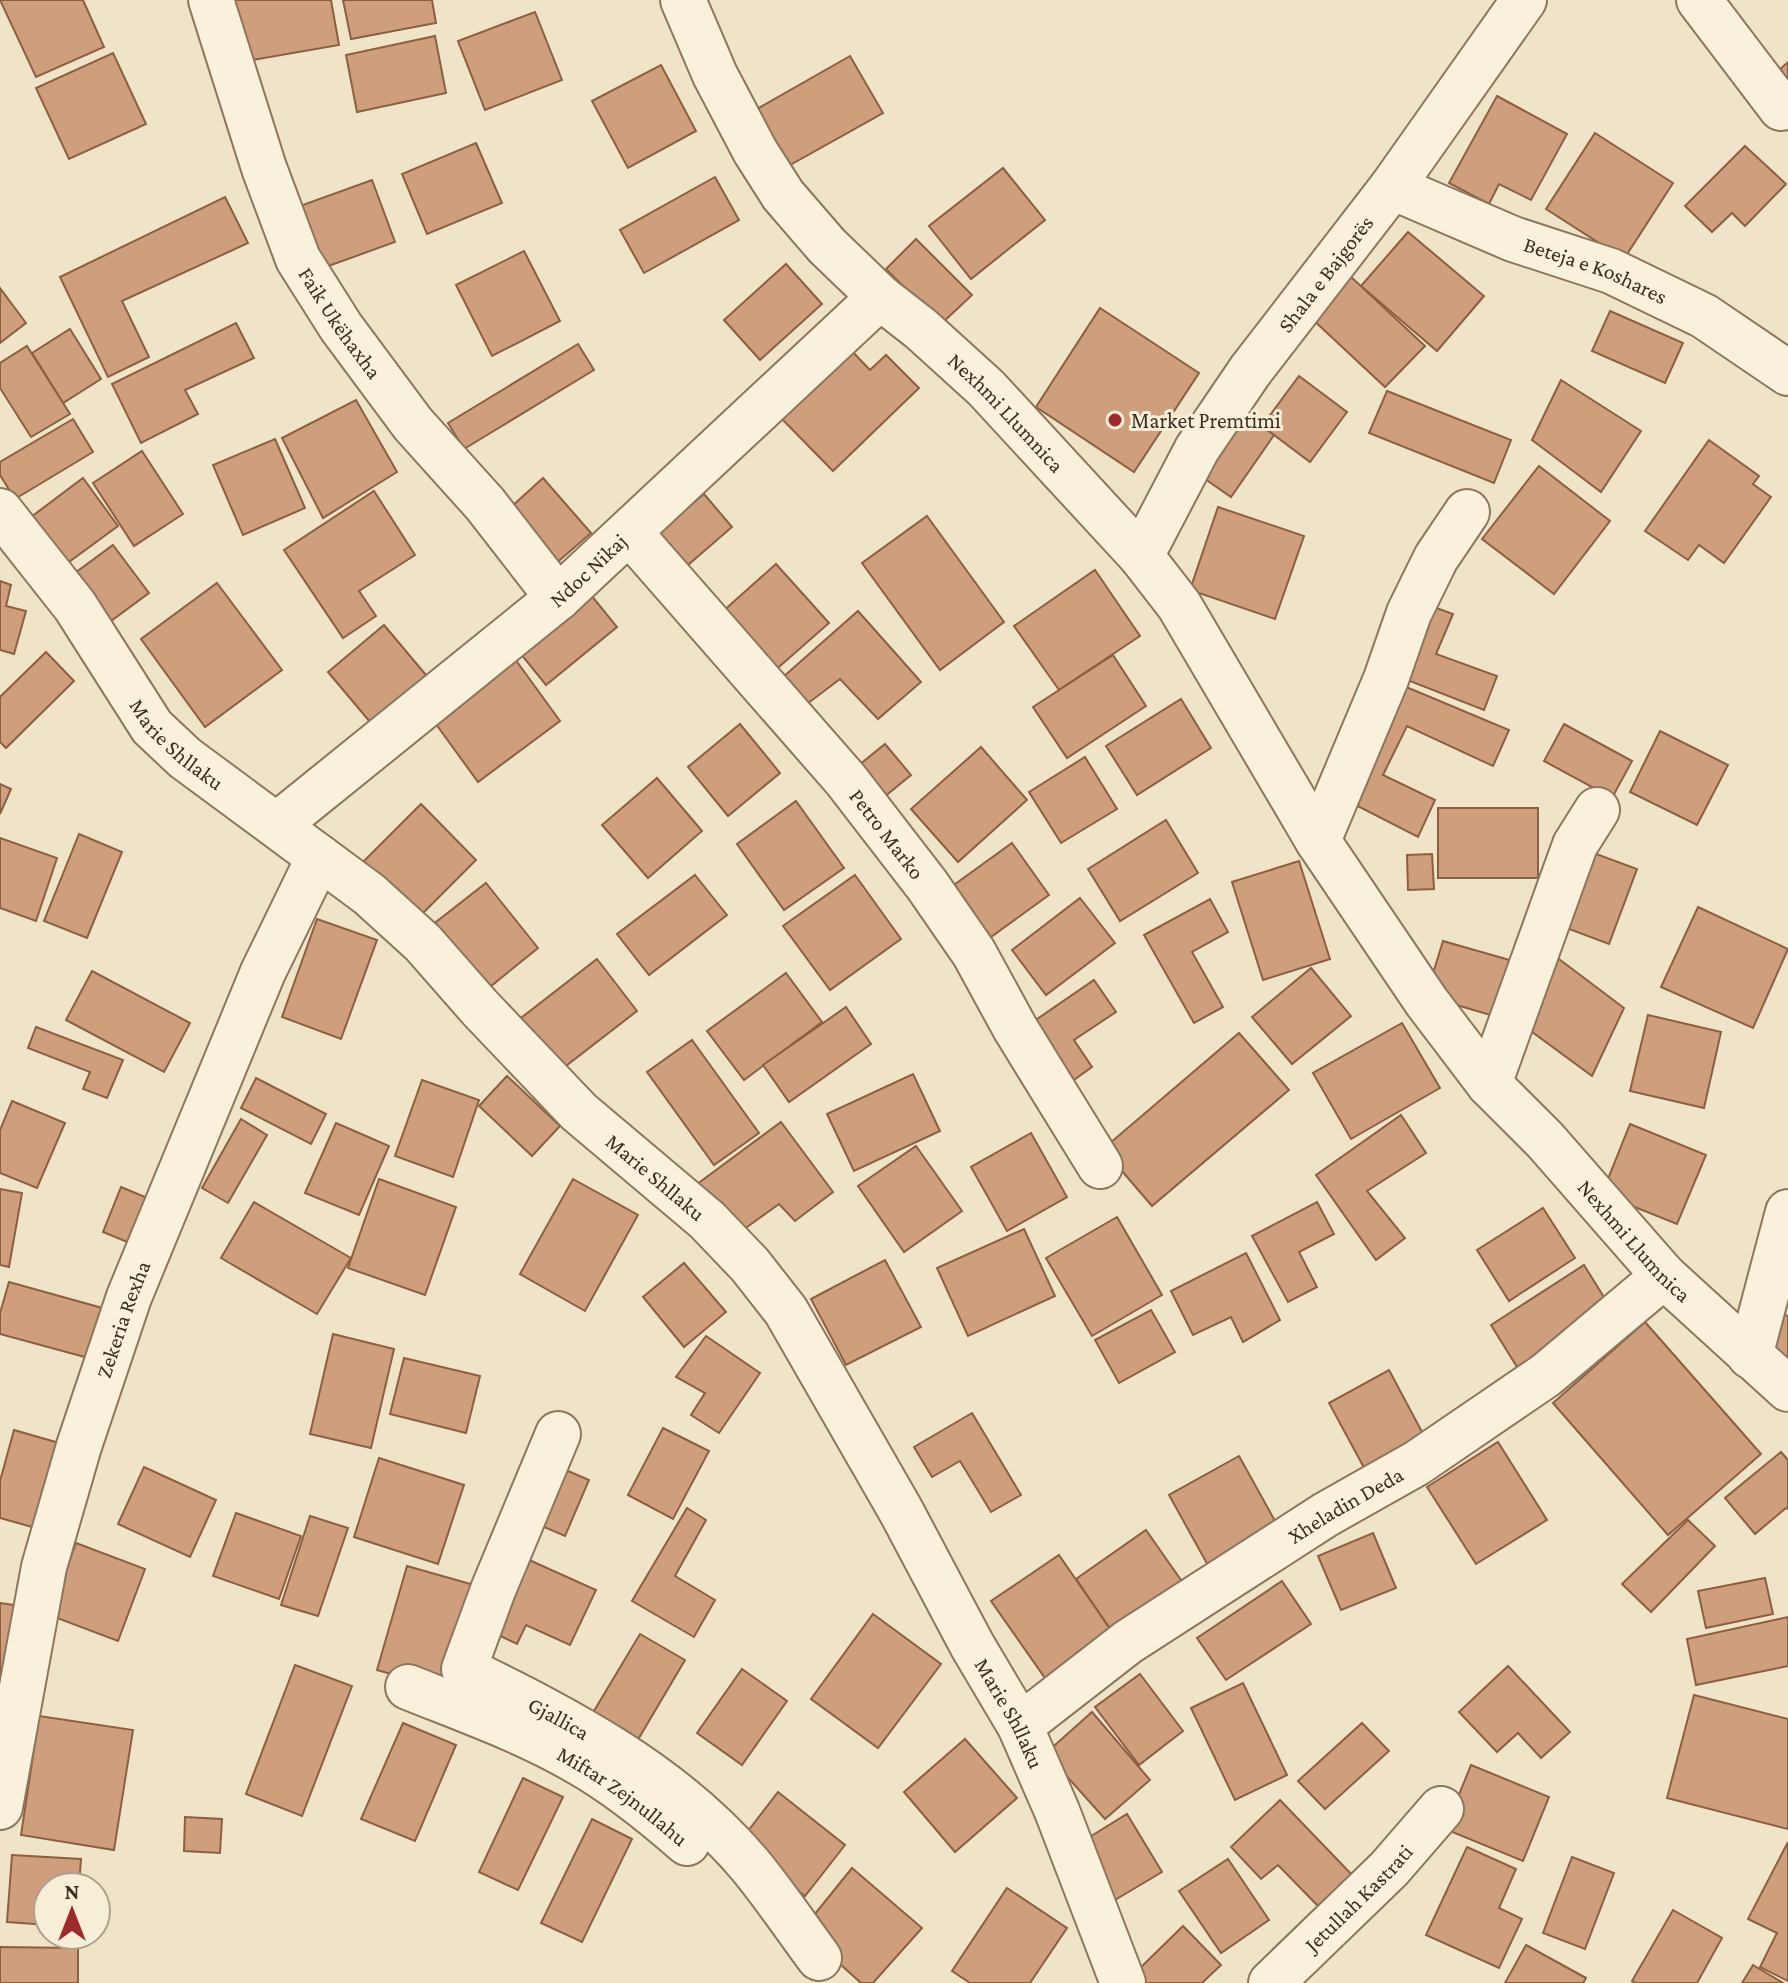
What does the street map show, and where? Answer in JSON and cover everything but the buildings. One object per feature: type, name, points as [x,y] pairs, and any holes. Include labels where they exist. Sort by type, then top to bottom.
[{"type":"street","name":"Faik Ukëhaxha","points":[[211,0],[264,168],[298,259],[341,327],[413,424],[485,504],[558,598]]},
{"type":"street","name":"Nexhmi Llumnica","points":[[683,0],[715,75],[755,151],[783,195],[827,246],[880,297],[921,329],[986,388],[1141,556],[1179,605],[1318,841],[1426,1001],[1489,1084],[1545,1140],[1664,1276],[1788,1389]]},
{"type":"street","name":"Shala e Bajgorës","points":[[1141,556],[1205,436],[1250,371],[1392,187],[1524,0]]},
{"type":"street","points":[[1699,0],[1781,108]]},
{"type":"street","name":"Beteja e Koshares","points":[[1392,187],[1513,239],[1611,271],[1704,316],[1788,373]]},
{"type":"street","name":"Ndoc Nikaj","points":[[277,825],[558,598],[880,297]]},
{"type":"street","name":"Marie Shllaku","points":[[0,511],[75,606],[152,727],[185,758],[369,894],[423,943],[579,1112],[707,1220],[750,1265],[786,1311],[1020,1726],[1057,1811],[1123,1983]]},
{"type":"street","points":[[1318,841],[1386,679],[1409,613],[1436,558],[1467,512]]},
{"type":"street","name":"Petro Marko","points":[[630,533],[846,780],[927,885],[974,953],[1015,1028],[1100,1166]]},
{"type":"street","points":[[1489,1084],[1575,845],[1597,810]]},
{"type":"street","name":"Zekeria Rexha","points":[[0,1807],[44,1567],[79,1446],[129,1297],[263,972],[319,857]]},
{"type":"street","points":[[1750,1356],[1788,1212]]},
{"type":"street","name":"Xheladin Deda","points":[[1020,1726],[1128,1642],[1325,1515],[1417,1463],[1546,1375],[1664,1276]]},
{"type":"street","name":"Gjallica","points":[[558,1434],[493,1590],[464,1669],[557,1715],[637,1763],[690,1806],[749,1864],[831,1971]]},
{"type":"street","name":"Miftar Zejnullahu","points":[[408,1687],[511,1728],[579,1762],[659,1819],[831,1971]]},
{"type":"street","name":"Jetullah Kastrati","points":[[1271,1983],[1389,1869],[1441,1809]]},
{"type":"place","name":"Market Premtimi","points":[[1115,420]]}]
